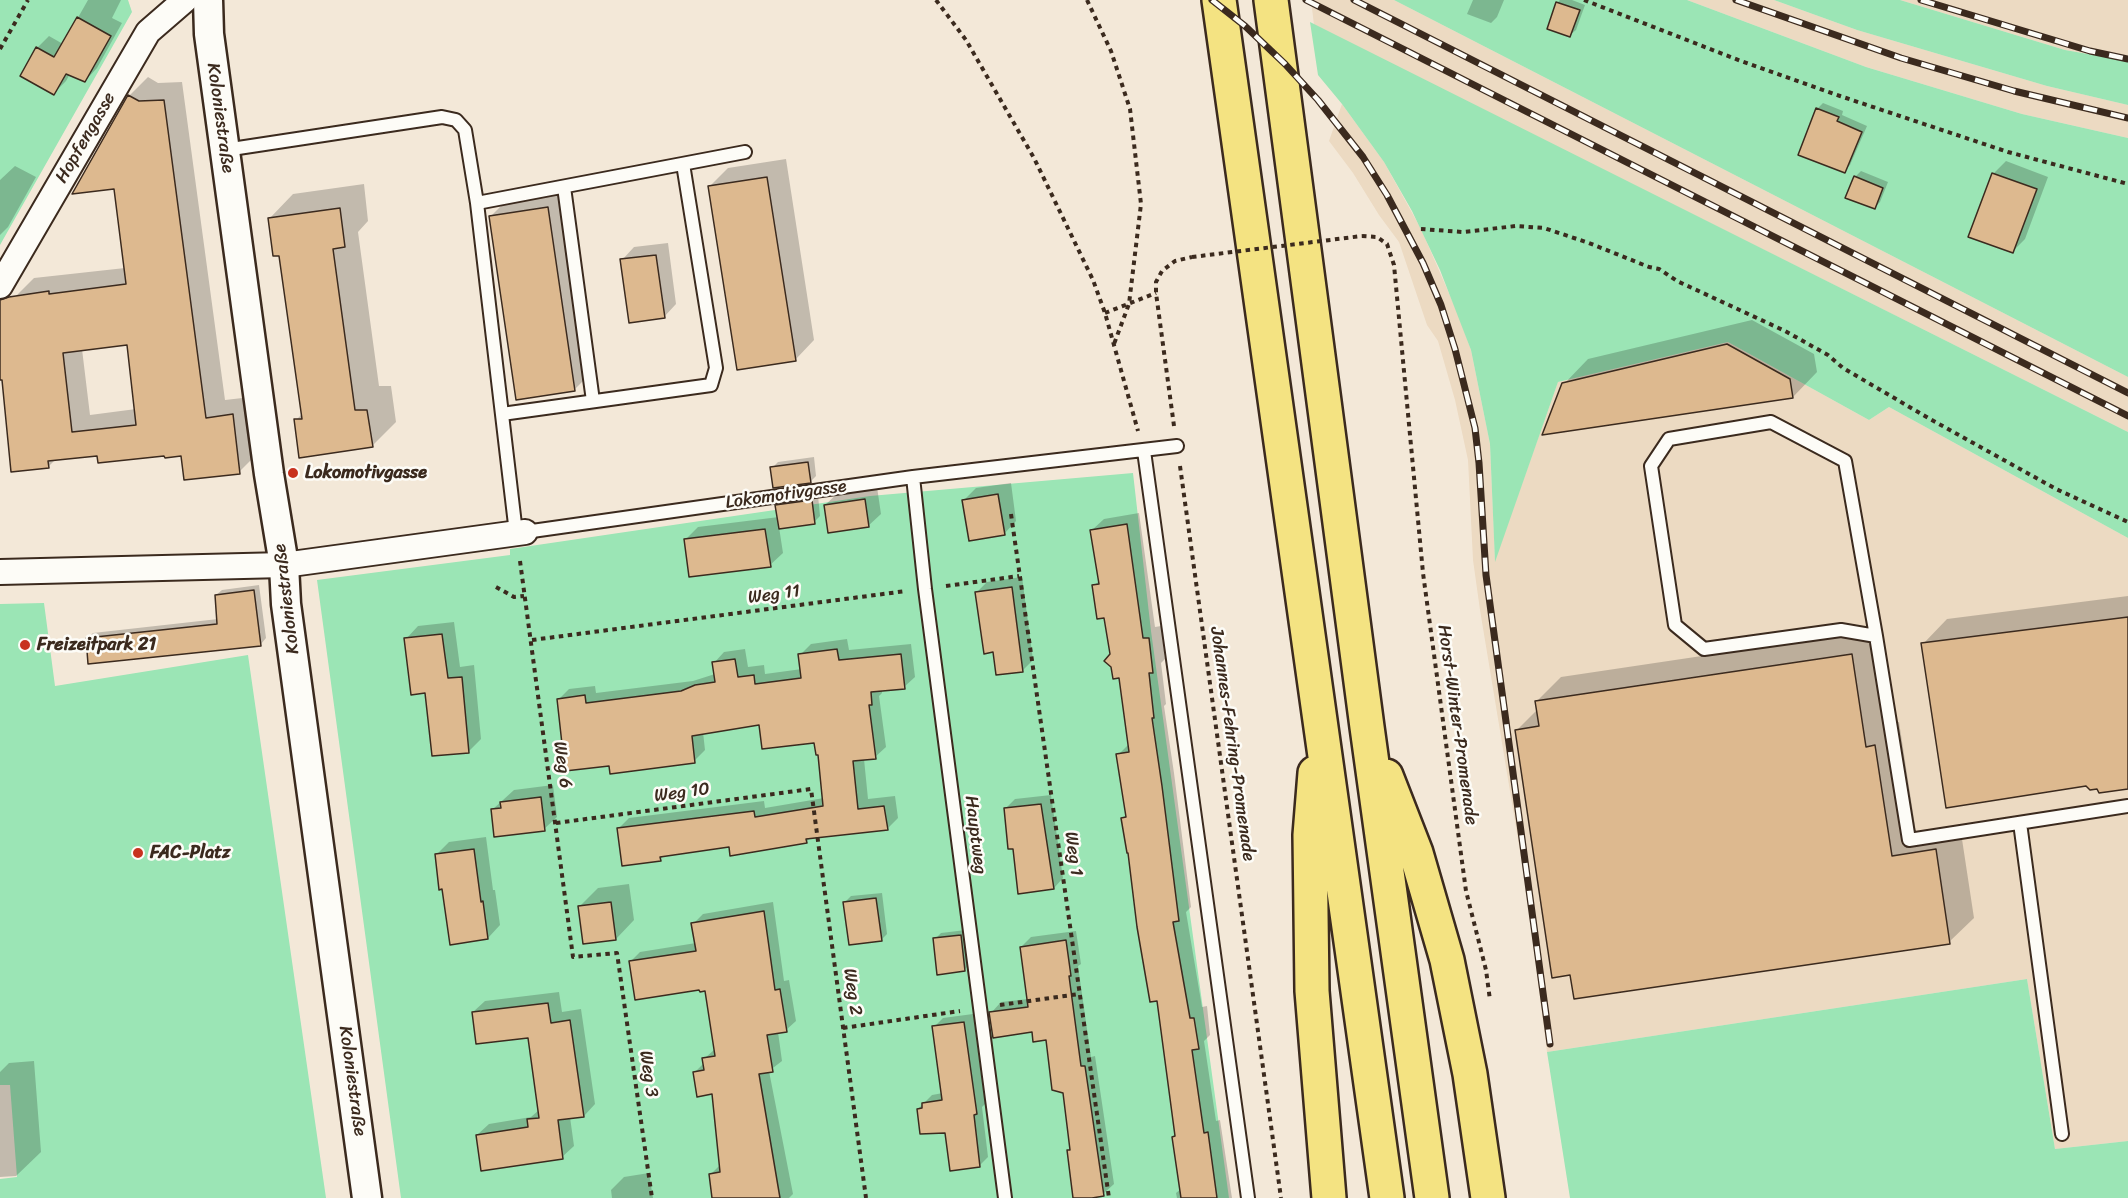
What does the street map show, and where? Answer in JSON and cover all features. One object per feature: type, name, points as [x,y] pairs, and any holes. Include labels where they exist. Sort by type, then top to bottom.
[{"type":"highway","points":[[1219,0],[1387,1198]]},
{"type":"highway","points":[[1271,0],[1432,1198]]},
{"type":"highway","points":[[1320,714],[1310,835],[1312,992],[1329,1198]]},
{"type":"highway","points":[[1367,727],[1416,853],[1447,960],[1470,1074],[1488,1198]]},
{"type":"street","name":"Hopfengasse","points":[[0,286],[148,32],[185,0]]},
{"type":"street","name":"Koloniestraße","points":[[208,0],[209,34],[284,565],[286,604],[368,1198]]},
{"type":"street","name":"Lokomotivgasse","points":[[0,572],[284,565],[521,533]]},
{"type":"lane","points":[[225,150],[442,117],[456,120],[465,130],[477,203],[502,414],[521,533]]},
{"type":"lane","points":[[477,203],[745,152]]},
{"type":"lane","points":[[502,414],[711,385],[716,368],[683,164]]},
{"type":"lane","points":[[564,187],[593,401]]},
{"type":"lane","points":[[1876,636],[1841,630],[1704,649],[1675,625],[1651,466],[1669,439],[1771,422],[1845,461],[1876,636],[1909,840],[2128,806]]},
{"type":"lane","name":"Lokomotivgasse","points":[[521,533],[913,477],[1177,446]]},
{"type":"lane","points":[[1144,451],[1248,1198]]},
{"type":"lane","name":"Hauptweg","points":[[913,477],[924,589],[1005,1198]]},
{"type":"lane","points":[[2020,823],[2062,1134]]},
{"type":"path","points":[[0,49],[28,0]]},
{"type":"path","points":[[936,0],[966,40],[1034,158],[1093,280],[1105,313],[1144,451]]},
{"type":"path","points":[[1087,0],[1111,51],[1130,109],[1141,204],[1129,304],[1114,345]]},
{"type":"path","points":[[1584,0],[1840,96],[2008,152],[2128,184]]},
{"type":"path","points":[[1421,229],[1463,232],[1516,226],[1536,227],[1589,243],[1659,269],[1677,281],[1828,355],[1843,368],[2056,489],[2128,522]]},
{"type":"path","name":"Horst-Winter-Promenade","points":[[1156,293],[1156,282],[1162,271],[1175,261],[1192,257],[1362,236],[1377,237],[1387,244],[1391,252],[1423,573],[1466,891],[1486,970],[1491,1006]]},
{"type":"path","points":[[1105,313],[1156,293]]},
{"type":"path","name":"Johannes-Fehring-Promenade","points":[[1156,293],[1281,1198]]},
{"type":"path","name":"Weg 1","points":[[1011,514],[1109,1198]]},
{"type":"path","name":"Weg 6","points":[[521,533],[524,596],[532,640],[573,957],[617,953]]},
{"type":"path","name":"Weg 11","points":[[532,640],[1019,576]]},
{"type":"path","points":[[496,587],[514,597],[524,596]]},
{"type":"path","name":"Weg 10","points":[[556,823],[811,789]]},
{"type":"path","name":"Weg 2","points":[[811,789],[866,1198]]},
{"type":"path","name":"Weg 3","points":[[617,953],[652,1198]]},
{"type":"shaded area","points":[[1311,0],[1394,0],[2128,377],[2128,432],[1314,25]]},
{"type":"shaded area","points":[[1687,0],[1774,0],[1857,30],[2047,86],[2128,105],[2128,138],[2022,114],[1866,67]]},
{"type":"shaded area","points":[[1900,0],[2128,0],[2128,61],[2065,50]]},
{"type":"shaded area","points":[[1342,104],[1384,162],[1421,229],[1471,350],[1490,444],[1495,560],[1558,382],[1728,342],[1869,420],[1889,407],[2128,538],[2128,1141],[2055,1149],[2027,979],[1547,1052],[1527,894],[1473,560],[1468,460],[1455,400],[1438,341],[1427,325],[1399,242],[1329,141]]},
{"type":"green space","points":[[0,0],[128,0],[132,12],[0,245]]},
{"type":"green space","points":[[1394,0],[1687,0],[1866,67],[2022,114],[2128,138],[2128,377]]},
{"type":"green space","points":[[1774,0],[1900,0],[2065,50],[2128,61],[2128,105],[2047,86],[1857,30]]},
{"type":"green space","points":[[1310,22],[2128,432],[2128,538],[1889,407],[1869,420],[1728,342],[1558,382],[1495,562],[1490,444],[1471,350],[1440,270],[1412,211],[1384,162],[1318,75]]},
{"type":"green space","points":[[1133,473],[1151,631],[1229,1198],[401,1198],[317,580],[510,555],[510,549],[870,496]]},
{"type":"green space","name":"FAC-Platz","points":[[44,603],[55,686],[248,655],[326,1198],[0,1198],[0,1179],[17,1177],[10,1085],[0,1085],[0,604]]},
{"type":"green space","points":[[2027,979],[2055,1149],[2128,1141],[2128,1198],[1570,1198],[1547,1052]]},
{"type":"building","points":[[1556,2],[1580,10],[1570,37],[1547,29]]},
{"type":"building","points":[[77,17],[111,36],[85,82],[66,74],[54,95],[20,76],[36,47],[54,57]]},
{"type":"building","points":[[128,95],[139,101],[164,100],[206,418],[233,414],[240,474],[184,480],[181,456],[98,463],[97,456],[48,461],[49,468],[11,472],[2,380],[0,380],[0,300],[49,291],[49,294],[126,284],[114,189],[72,194]],"holes":[[[127,345],[136,425],[72,432],[63,353]]]},
{"type":"building","points":[[1816,108],[1839,117],[1837,121],[1862,132],[1845,173],[1798,155]]},
{"type":"building","points":[[1992,173],[2037,189],[2013,253],[1968,237]]},
{"type":"building","points":[[1854,176],[1883,188],[1875,209],[1845,198]]},
{"type":"building","points":[[767,177],[796,361],[737,370],[708,186]]},
{"type":"building","points":[[548,207],[575,391],[516,400],[489,216]]},
{"type":"building","points":[[340,208],[345,247],[333,249],[355,410],[367,410],[373,447],[299,458],[294,419],[302,419],[279,256],[273,256],[268,218]]},
{"type":"building","points":[[656,255],[665,318],[629,323],[620,259]]},
{"type":"building","points":[[1727,344],[1790,379],[1793,398],[1542,435],[1562,383]]},
{"type":"building","points":[[808,462],[811,483],[773,488],[770,467]]},
{"type":"building","points":[[998,494],[1005,535],[969,541],[962,500]]},
{"type":"building","points":[[865,499],[869,527],[828,533],[824,505]]},
{"type":"building","points":[[812,500],[815,524],[779,529],[775,505]]},
{"type":"building","points":[[1127,524],[1143,638],[1149,638],[1153,673],[1149,673],[1154,718],[1152,718],[1179,921],[1173,922],[1190,1018],[1194,1018],[1199,1049],[1192,1050],[1204,1133],[1208,1132],[1217,1198],[1181,1198],[1157,1001],[1150,1002],[1121,818],[1126,817],[1116,754],[1129,752],[1119,678],[1113,679],[1111,667],[1104,661],[1110,654],[1104,618],[1097,619],[1092,585],[1099,584],[1090,530]]},
{"type":"building","points":[[765,529],[771,567],[689,577],[684,539]]},
{"type":"building","points":[[1012,587],[1023,672],[996,675],[993,652],[984,654],[975,592]]},
{"type":"building","points":[[254,590],[261,646],[88,664],[86,638],[217,624],[215,595]]},
{"type":"building","points":[[2128,617],[2128,789],[2099,793],[2097,789],[2090,790],[2086,786],[1946,808],[1921,643]]},
{"type":"building","points":[[442,634],[448,678],[462,677],[469,753],[432,756],[425,693],[411,695],[404,638]]},
{"type":"building","points":[[837,649],[839,660],[901,654],[905,689],[871,692],[872,705],[869,705],[876,759],[853,761],[858,809],[884,806],[888,830],[806,839],[807,843],[730,856],[729,847],[660,857],[661,861],[622,866],[617,828],[754,811],[755,817],[823,806],[818,755],[816,755],[814,743],[762,749],[759,725],[692,736],[695,763],[610,774],[609,766],[565,771],[557,699],[585,695],[586,703],[681,691],[695,685],[715,682],[712,662],[735,659],[738,677],[754,675],[755,684],[801,678],[798,654]]},
{"type":"building","points":[[1852,654],[1866,747],[1875,745],[1892,856],[1936,849],[1950,944],[1574,999],[1570,975],[1552,978],[1515,730],[1539,726],[1535,701]]},
{"type":"building","points":[[541,797],[545,831],[494,837],[491,809],[501,808],[500,802]]},
{"type":"building","points":[[1041,804],[1054,889],[1018,894],[1013,849],[1008,849],[1004,808]]},
{"type":"building","points":[[474,849],[488,939],[450,945],[442,889],[439,890],[435,854]]},
{"type":"building","points":[[876,898],[882,941],[849,945],[843,902]]},
{"type":"building","points":[[611,902],[616,940],[583,944],[578,906]]},
{"type":"building","points":[[764,911],[775,990],[780,989],[787,1032],[767,1035],[773,1072],[759,1074],[780,1198],[712,1198],[709,1174],[720,1172],[712,1094],[697,1097],[693,1072],[704,1070],[702,1058],[715,1056],[705,991],[635,1000],[629,961],[696,951],[691,923]]},
{"type":"building","points":[[961,935],[965,971],[937,975],[933,938]]},
{"type":"building","points":[[1066,940],[1081,1066],[1085,1066],[1104,1196],[1092,1198],[1073,1198],[1063,1093],[1052,1090],[1046,1040],[1033,1042],[1032,1032],[993,1038],[989,1012],[1028,1007],[1020,947]]},
{"type":"building","points":[[548,1003],[551,1023],[570,1020],[584,1117],[558,1120],[563,1159],[481,1171],[476,1135],[528,1127],[527,1119],[539,1118],[528,1038],[476,1044],[472,1012]]},
{"type":"building","points":[[964,1022],[977,1114],[974,1115],[980,1167],[950,1171],[945,1133],[920,1134],[917,1109],[922,1108],[922,1103],[942,1100],[932,1026]]},
{"type":"railway","points":[[1212,0],[1245,26],[1285,64],[1318,100],[1363,157],[1387,195],[1423,263],[1441,305],[1475,428],[1486,575],[1550,1044]]},
{"type":"railway","points":[[1306,0],[2128,416]]},
{"type":"railway","points":[[1354,0],[2128,393]]},
{"type":"railway","points":[[1736,0],[1901,58],[2014,91],[2128,118]]},
{"type":"railway","points":[[1921,0],[2090,51],[2128,59]]},
{"type":"place","name":"Lokomotivgasse","points":[[293,473]]},
{"type":"place","name":"Freizeitpark 21","points":[[25,645]]},
{"type":"place","name":"FAC-Platz","points":[[138,853]]}]
